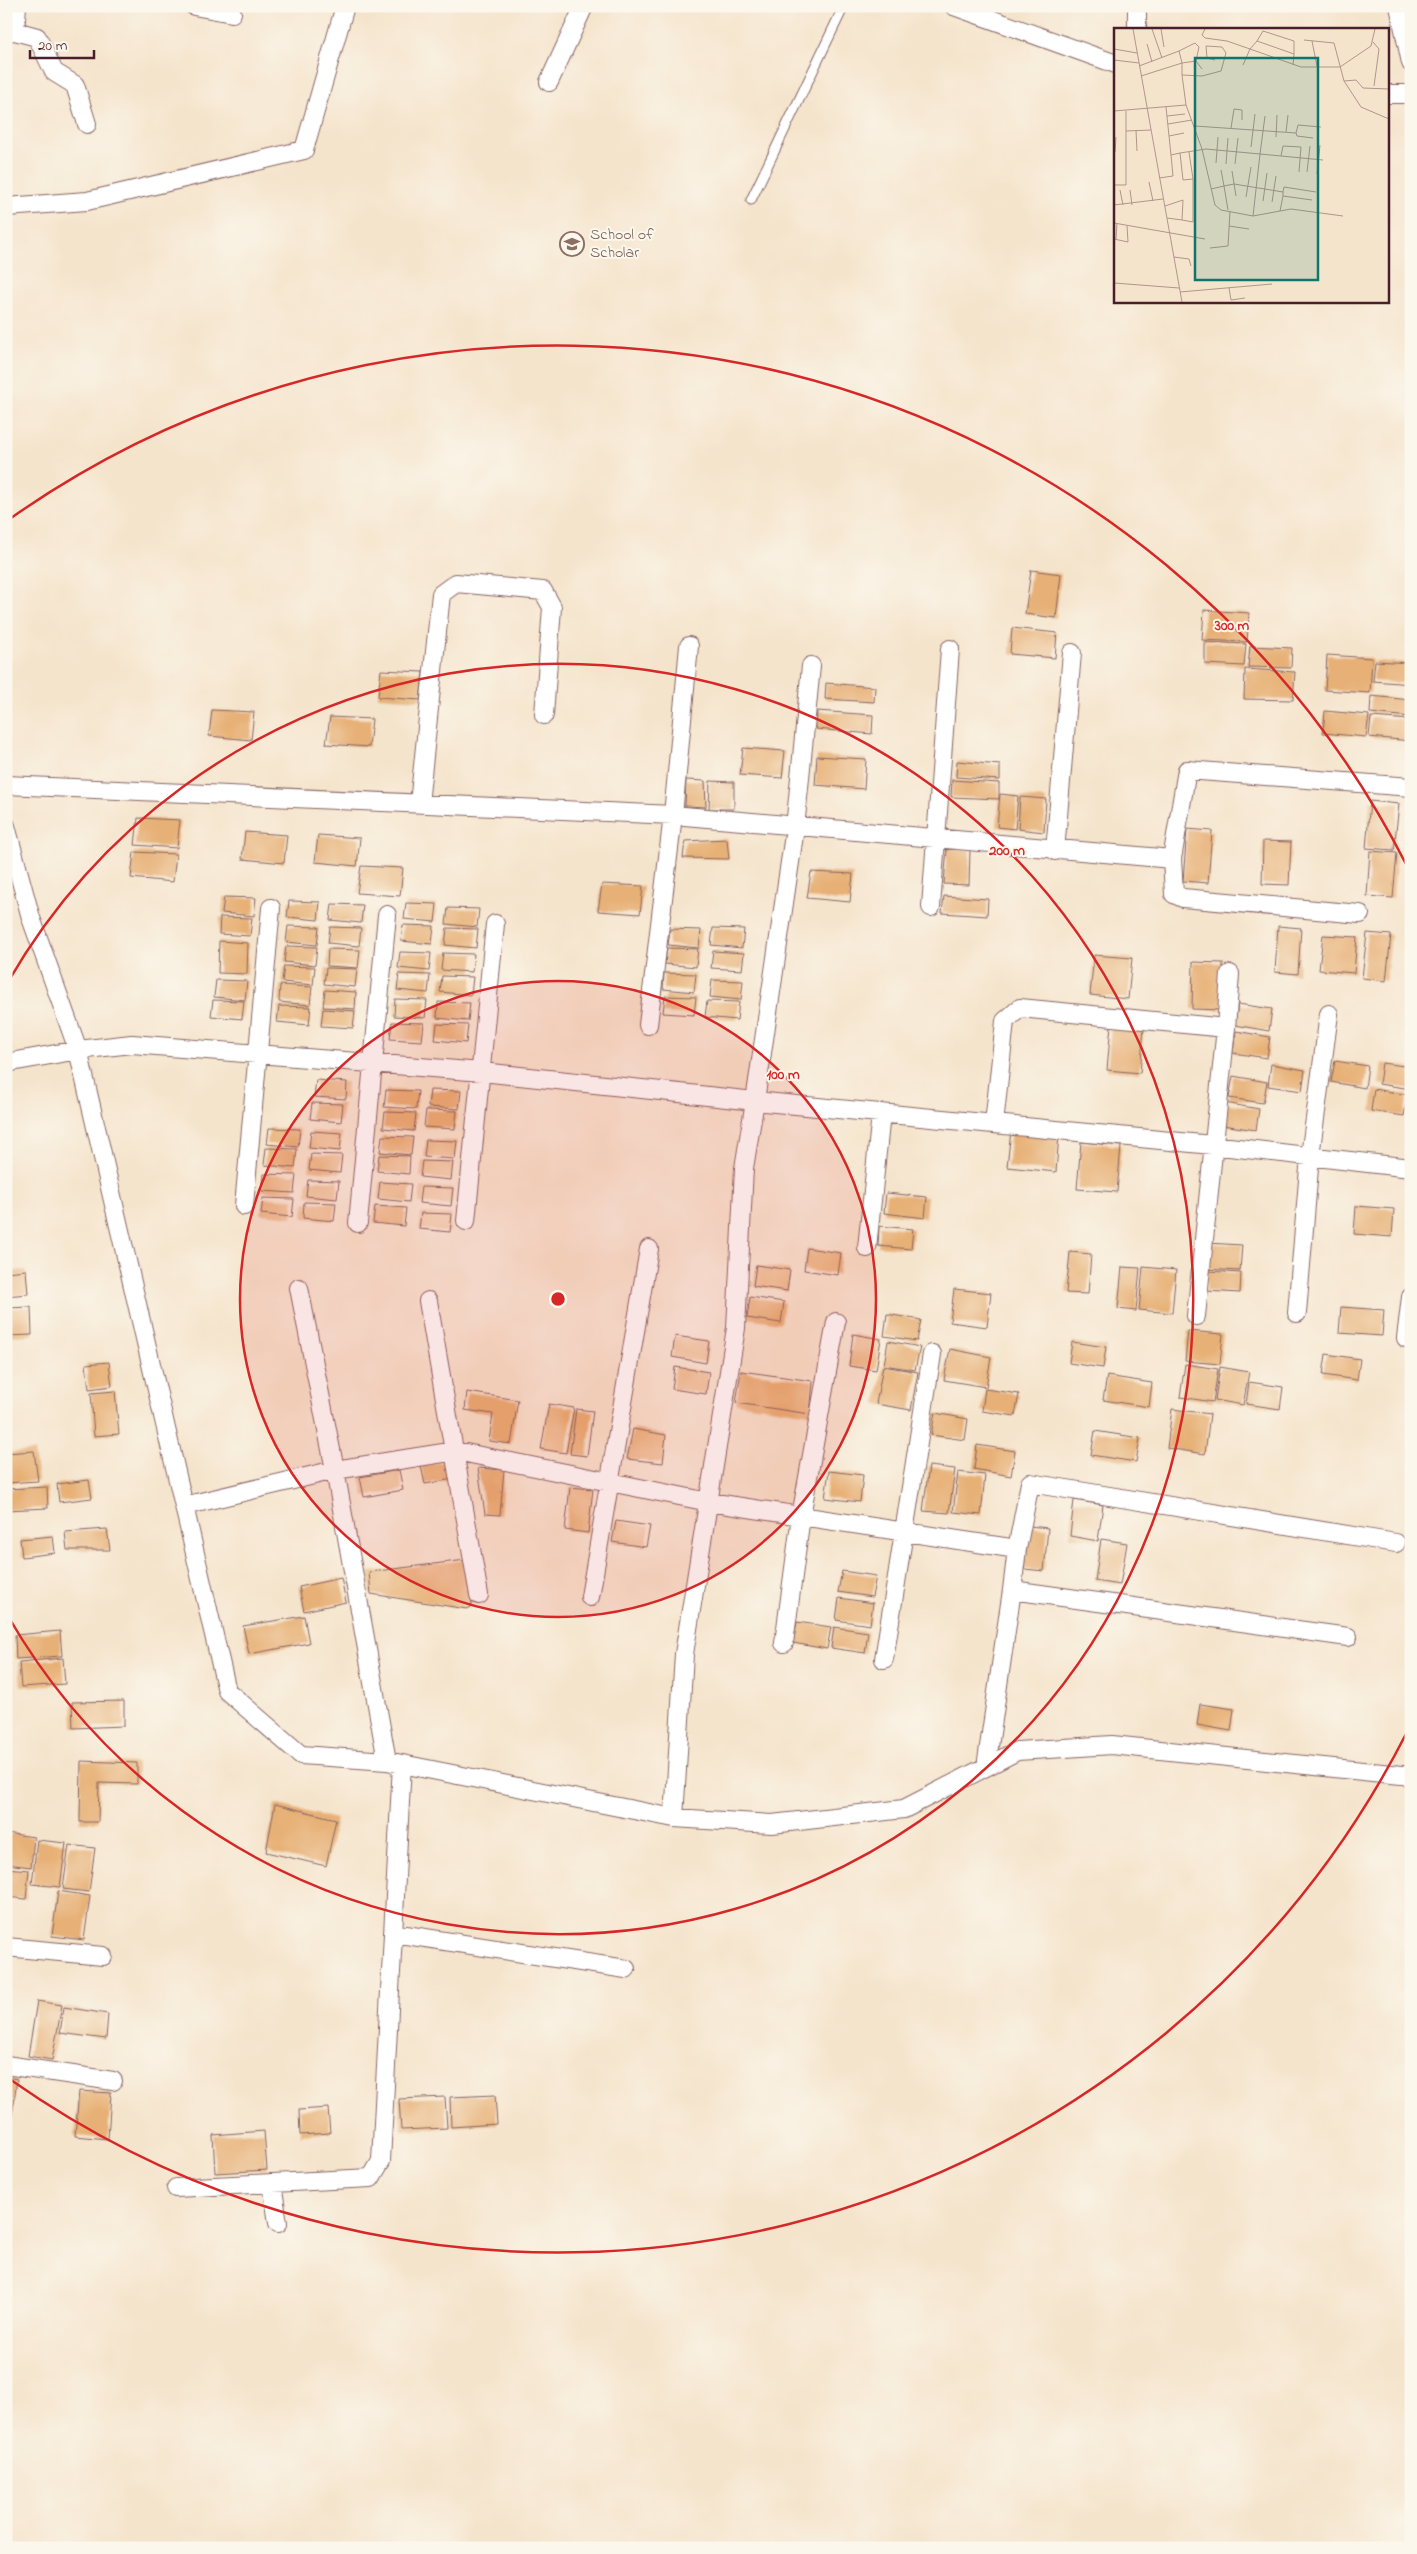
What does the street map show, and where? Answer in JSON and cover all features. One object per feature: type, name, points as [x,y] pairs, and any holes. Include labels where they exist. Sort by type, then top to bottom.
[{"type":"street","points":[[17,6],[10,31],[38,37],[54,72],[75,85],[87,124]]},
{"type":"street","points":[[194,6],[232,13]]},
{"type":"street","points":[[6,207],[87,201],[304,150],[345,6]]},
{"type":"street","points":[[549,82],[584,6]]},
{"type":"street","points":[[954,6],[1114,63]]},
{"type":"street","points":[[1137,6],[1137,28]]},
{"type":"street","points":[[1399,6],[1411,63]]},
{"type":"street","points":[[1390,94],[1411,94]]},
{"type":"street","points":[[419,804],[441,594],[456,583],[543,591],[552,607],[544,715]]},
{"type":"street","points":[[648,1025],[673,815],[689,646]]},
{"type":"street","points":[[931,907],[950,649]]},
{"type":"street","points":[[1055,850],[1072,652]]},
{"type":"street","points":[[674,1818],[684,1654],[736,1328],[744,1168],[795,828],[811,666]]},
{"type":"street","points":[[1360,914],[1183,898],[1174,894],[1172,859],[1187,770],[1411,787]]},
{"type":"street","points":[[6,785],[673,815],[795,828],[1172,859]]},
{"type":"street","points":[[6,826],[31,918],[78,1050],[227,1691],[301,1755],[394,1762],[674,1818],[772,1824],[904,1809],[1017,1751],[1112,1745],[1411,1776]]},
{"type":"street","points":[[244,1206],[271,908]]},
{"type":"street","points":[[358,1223],[387,915]]},
{"type":"street","points":[[466,1221],[495,924]]},
{"type":"street","points":[[1196,1316],[1230,974]]},
{"type":"street","points":[[994,1124],[1005,1021],[1020,1008],[1226,1028]]},
{"type":"street","points":[[1297,1313],[1310,1156],[1329,1014]]},
{"type":"street","points":[[6,1063],[78,1050],[132,1044],[482,1072],[881,1114],[1212,1145],[1411,1168]]},
{"type":"street","points":[[867,1248],[881,1114]]},
{"type":"street","points":[[590,1597],[649,1249]]},
{"type":"street","points":[[176,2188],[372,2178],[381,2161],[393,1932],[394,1762],[299,1288]]},
{"type":"street","points":[[1406,1338],[1411,1297]]},
{"type":"street","points":[[428,1301],[456,1452],[479,1595]]},
{"type":"street","points":[[784,1643],[800,1516],[836,1322]]},
{"type":"street","points":[[884,1659],[902,1531],[932,1354]]},
{"type":"street","points":[[184,1506],[335,1470],[456,1452],[709,1502],[1017,1548]]},
{"type":"street","points":[[986,1767],[1017,1548],[1030,1483],[1396,1543]]},
{"type":"street","points":[[1012,1590],[1348,1637]]},
{"type":"street","points":[[393,1932],[626,1969]]},
{"type":"street","points":[[6,1947],[104,1956]]},
{"type":"street","points":[[6,2064],[113,2081]]},
{"type":"street","points":[[272,2183],[278,2223]]},
{"type":"lane","points":[[751,200],[844,6]]},
{"type":"building","points":[[1031,570],[1061,574],[1056,618],[1025,614]]},
{"type":"building","points":[[1204,610],[1249,613],[1247,642],[1202,640]]},
{"type":"building","points":[[1012,628],[1057,633],[1055,658],[1010,654]]},
{"type":"building","points":[[1205,642],[1246,644],[1244,666],[1205,664]]},
{"type":"building","points":[[1250,646],[1292,648],[1291,668],[1248,667]]},
{"type":"building","points":[[1327,655],[1372,658],[1370,693],[1325,690]]},
{"type":"building","points":[[1375,661],[1411,663],[1411,684],[1373,681]]},
{"type":"building","points":[[1245,669],[1295,672],[1293,700],[1244,699]]},
{"type":"building","points":[[381,670],[423,672],[420,700],[378,697]]},
{"type":"building","points":[[826,683],[875,687],[874,702],[825,699]]},
{"type":"building","points":[[1371,696],[1411,700],[1411,717],[1370,713]]},
{"type":"building","points":[[212,710],[254,712],[251,740],[209,736]]},
{"type":"building","points":[[817,711],[873,715],[872,734],[816,729]]},
{"type":"building","points":[[1325,711],[1369,715],[1366,737],[1323,733]]},
{"type":"building","points":[[330,717],[372,719],[369,747],[326,744]]},
{"type":"building","points":[[1371,717],[1411,720],[1411,741],[1369,737]]},
{"type":"building","points":[[743,748],[785,751],[782,778],[740,775]]},
{"type":"building","points":[[817,756],[866,759],[864,789],[815,785]]},
{"type":"building","points":[[957,761],[1000,765],[1000,780],[956,777]]},
{"type":"building","points":[[686,780],[705,781],[706,807],[685,806]]},
{"type":"building","points":[[952,780],[999,783],[999,799],[951,797]]},
{"type":"building","points":[[710,781],[734,782],[734,809],[709,809]]},
{"type":"building","points":[[1000,794],[1018,796],[1015,829],[997,827]]},
{"type":"building","points":[[1020,797],[1046,799],[1044,832],[1018,829]]},
{"type":"building","points":[[1370,801],[1399,804],[1394,850],[1366,848]]},
{"type":"building","points":[[138,818],[180,820],[177,848],[135,845]]},
{"type":"building","points":[[1187,829],[1212,831],[1208,883],[1183,881]]},
{"type":"building","points":[[245,832],[287,835],[284,863],[242,859]]},
{"type":"building","points":[[318,835],[360,838],[357,866],[315,862]]},
{"type":"building","points":[[727,839],[729,859],[683,858],[685,841]]},
{"type":"building","points":[[1263,841],[1291,842],[1289,885],[1262,884]]},
{"type":"building","points":[[947,848],[970,850],[969,885],[944,884]]},
{"type":"building","points":[[1370,851],[1397,853],[1393,898],[1367,896]]},
{"type":"building","points":[[134,852],[176,854],[173,882],[131,878]]},
{"type":"building","points":[[361,866],[403,868],[400,896],[357,893]]},
{"type":"building","points":[[811,872],[853,874],[850,902],[807,898]]},
{"type":"building","points":[[602,884],[643,886],[640,914],[598,911]]},
{"type":"building","points":[[944,896],[988,899],[987,916],[942,913]]},
{"type":"building","points":[[224,897],[256,898],[254,916],[222,913]]},
{"type":"building","points":[[289,901],[320,902],[318,920],[287,917]]},
{"type":"building","points":[[406,903],[437,904],[435,922],[404,919]]},
{"type":"building","points":[[332,904],[363,905],[361,923],[330,920]]},
{"type":"building","points":[[448,908],[479,909],[477,927],[446,924]]},
{"type":"building","points":[[220,917],[252,918],[250,936],[219,934]]},
{"type":"building","points":[[403,925],[434,926],[432,944],[401,941]]},
{"type":"building","points":[[288,926],[319,927],[317,945],[286,942]]},
{"type":"building","points":[[1278,926],[1301,928],[1298,974],[1275,972]]},
{"type":"building","points":[[330,927],[361,928],[359,946],[328,943]]},
{"type":"building","points":[[447,928],[478,929],[476,948],[445,945]]},
{"type":"building","points":[[713,928],[744,929],[742,948],[711,945]]},
{"type":"building","points":[[670,929],[701,930],[699,948],[668,945]]},
{"type":"building","points":[[1367,933],[1391,935],[1386,981],[1362,978]]},
{"type":"building","points":[[1323,935],[1357,937],[1354,973],[1319,970]]},
{"type":"building","points":[[219,941],[248,943],[247,974],[218,973]]},
{"type":"building","points":[[286,946],[317,947],[315,965],[284,962]]},
{"type":"building","points":[[667,948],[698,949],[696,967],[665,964]]},
{"type":"building","points":[[328,949],[360,950],[358,968],[327,966]]},
{"type":"building","points":[[713,951],[744,953],[742,970],[711,968]]},
{"type":"building","points":[[400,952],[431,953],[429,971],[398,968]]},
{"type":"building","points":[[443,953],[474,954],[472,972],[441,970]]},
{"type":"building","points":[[1094,955],[1132,958],[1128,999],[1090,995]]},
{"type":"building","points":[[1193,962],[1223,963],[1222,1010],[1192,1009]]},
{"type":"building","points":[[284,966],[315,967],[313,985],[282,982]]},
{"type":"building","points":[[326,968],[357,969],[355,987],[324,984]]},
{"type":"building","points":[[664,973],[696,974],[694,992],[663,989]]},
{"type":"building","points":[[399,974],[430,975],[428,993],[397,990]]},
{"type":"building","points":[[442,976],[473,977],[471,995],[440,992]]},
{"type":"building","points":[[216,980],[247,981],[245,1000],[214,997]]},
{"type":"building","points":[[712,980],[743,981],[741,1000],[710,997]]},
{"type":"building","points":[[280,985],[312,987],[310,1005],[279,1002]]},
{"type":"building","points":[[325,990],[356,992],[355,1009],[323,1007]]},
{"type":"building","points":[[665,996],[696,997],[694,1015],[663,1013]]},
{"type":"building","points":[[395,999],[427,1000],[425,1018],[394,1016]]},
{"type":"building","points":[[213,1000],[244,1001],[242,1019],[211,1016]]},
{"type":"building","points":[[707,1001],[739,1002],[737,1020],[705,1017]]},
{"type":"building","points":[[438,1002],[470,1003],[468,1021],[437,1018]]},
{"type":"building","points":[[1238,1004],[1272,1009],[1269,1031],[1235,1025]]},
{"type":"building","points":[[279,1006],[311,1007],[309,1025],[277,1022]]},
{"type":"building","points":[[323,1009],[355,1011],[353,1028],[321,1026]]},
{"type":"building","points":[[392,1022],[424,1023],[422,1041],[390,1039]]},
{"type":"building","points":[[437,1024],[468,1025],[466,1043],[435,1040]]},
{"type":"building","points":[[1111,1025],[1144,1028],[1140,1073],[1107,1070]]},
{"type":"building","points":[[1236,1031],[1270,1037],[1267,1058],[1233,1053]]},
{"type":"building","points":[[1335,1061],[1368,1066],[1365,1088],[1331,1082]]},
{"type":"building","points":[[1382,1063],[1411,1067],[1411,1089],[1379,1084]]},
{"type":"building","points":[[1271,1064],[1305,1070],[1302,1091],[1268,1086]]},
{"type":"building","points":[[1233,1076],[1267,1082],[1263,1103],[1229,1098]]},
{"type":"building","points":[[316,1080],[347,1082],[346,1099],[314,1097]]},
{"type":"building","points":[[1374,1089],[1408,1095],[1404,1116],[1371,1111]]},
{"type":"building","points":[[386,1090],[418,1091],[416,1109],[384,1107]]},
{"type":"building","points":[[430,1090],[461,1091],[459,1109],[428,1107]]},
{"type":"building","points":[[312,1103],[343,1104],[341,1122],[310,1119]]},
{"type":"building","points":[[1225,1103],[1259,1109],[1256,1130],[1222,1125]]},
{"type":"building","points":[[426,1110],[457,1111],[455,1129],[424,1127]]},
{"type":"building","points":[[385,1112],[416,1113],[414,1131],[383,1128]]},
{"type":"building","points":[[269,1128],[300,1129],[298,1147],[267,1144]]},
{"type":"building","points":[[1011,1130],[1059,1135],[1056,1172],[1007,1167]]},
{"type":"building","points":[[311,1131],[342,1133],[340,1151],[309,1148]]},
{"type":"building","points":[[382,1136],[413,1137],[411,1155],[380,1152]]},
{"type":"building","points":[[426,1140],[457,1141],[455,1159],[424,1157]]},
{"type":"building","points":[[1081,1142],[1121,1146],[1117,1192],[1077,1189]]},
{"type":"building","points":[[266,1148],[297,1149],[295,1168],[264,1165]]},
{"type":"building","points":[[311,1154],[342,1155],[340,1173],[309,1170]]},
{"type":"building","points":[[379,1155],[410,1156],[409,1174],[377,1171]]},
{"type":"building","points":[[422,1161],[453,1162],[451,1180],[420,1177]]},
{"type":"building","points":[[264,1174],[296,1175],[294,1193],[262,1191]]},
{"type":"building","points":[[308,1180],[339,1181],[337,1199],[306,1196]]},
{"type":"building","points":[[380,1182],[411,1184],[409,1202],[378,1199]]},
{"type":"building","points":[[421,1187],[453,1188],[451,1206],[419,1203]]},
{"type":"building","points":[[886,1193],[927,1197],[925,1218],[884,1213]]},
{"type":"building","points":[[263,1198],[294,1199],[292,1217],[261,1214]]},
{"type":"building","points":[[304,1202],[336,1203],[334,1221],[303,1218]]},
{"type":"building","points":[[375,1206],[406,1208],[404,1226],[373,1223]]},
{"type":"building","points":[[1356,1206],[1394,1209],[1392,1237],[1354,1234]]},
{"type":"building","points":[[421,1213],[452,1214],[450,1232],[419,1229]]},
{"type":"building","points":[[879,1226],[913,1229],[911,1249],[878,1246]]},
{"type":"building","points":[[1207,1243],[1242,1245],[1240,1271],[1205,1269]]},
{"type":"building","points":[[807,1248],[841,1253],[838,1275],[804,1270]]},
{"type":"building","points":[[1070,1252],[1091,1254],[1088,1294],[1066,1293]]},
{"type":"building","points":[[756,1265],[790,1270],[787,1291],[753,1286]]},
{"type":"building","points":[[1122,1267],[1140,1268],[1136,1311],[1118,1309]]},
{"type":"building","points":[[1143,1267],[1176,1270],[1172,1313],[1139,1310]]},
{"type":"building","points":[[26,1270],[28,1294],[6,1296],[6,1272]]},
{"type":"building","points":[[1207,1271],[1241,1273],[1240,1293],[1206,1291]]},
{"type":"building","points":[[954,1289],[991,1293],[987,1327],[950,1322]]},
{"type":"building","points":[[750,1297],[784,1302],[781,1323],[747,1318]]},
{"type":"building","points":[[31,1307],[32,1335],[6,1336],[6,1308]]},
{"type":"building","points":[[1341,1307],[1384,1310],[1382,1336],[1339,1333]]},
{"type":"building","points":[[887,1314],[921,1320],[917,1341],[884,1336]]},
{"type":"building","points":[[1188,1331],[1223,1334],[1220,1364],[1185,1361]]},
{"type":"building","points":[[853,1334],[881,1339],[876,1370],[849,1366]]},
{"type":"building","points":[[675,1336],[709,1341],[706,1363],[672,1357]]},
{"type":"building","points":[[888,1341],[920,1347],[915,1370],[884,1365]]},
{"type":"building","points":[[1072,1342],[1106,1347],[1103,1368],[1069,1363]]},
{"type":"building","points":[[950,1349],[991,1357],[986,1387],[944,1380]]},
{"type":"building","points":[[1326,1354],[1360,1359],[1357,1380],[1323,1375]]},
{"type":"building","points":[[109,1362],[112,1386],[89,1389],[86,1364]]},
{"type":"building","points":[[1185,1364],[1218,1369],[1213,1402],[1180,1397]]},
{"type":"building","points":[[883,1366],[918,1372],[911,1410],[876,1404]]},
{"type":"building","points":[[675,1367],[709,1372],[706,1394],[672,1389]]},
{"type":"building","points":[[1220,1367],[1249,1372],[1243,1405],[1215,1400]]},
{"type":"building","points":[[741,1371],[813,1381],[810,1414],[736,1403]]},
{"type":"building","points":[[1107,1376],[1152,1383],[1149,1407],[1103,1400]]},
{"type":"building","points":[[1249,1382],[1283,1387],[1280,1409],[1246,1404]]},
{"type":"building","points":[[985,1389],[1019,1394],[1015,1416],[982,1411]]},
{"type":"building","points":[[115,1391],[119,1434],[94,1436],[91,1393]]},
{"type":"building","points":[[467,1392],[518,1400],[511,1444],[489,1441],[493,1414],[465,1410]]},
{"type":"building","points":[[549,1404],[574,1408],[566,1453],[541,1449]]},
{"type":"building","points":[[576,1409],[593,1411],[587,1456],[570,1454]]},
{"type":"building","points":[[1172,1409],[1210,1414],[1205,1454],[1167,1448]]},
{"type":"building","points":[[935,1413],[968,1419],[965,1440],[931,1435]]},
{"type":"building","points":[[633,1429],[666,1435],[663,1463],[627,1459]]},
{"type":"building","points":[[1095,1431],[1140,1438],[1136,1462],[1091,1455]]},
{"type":"building","points":[[977,1445],[1015,1451],[1011,1476],[974,1469]]},
{"type":"building","points":[[34,1451],[38,1481],[6,1483],[6,1453]]},
{"type":"building","points":[[449,1461],[453,1479],[425,1484],[421,1466]]},
{"type":"building","points":[[929,1466],[955,1469],[949,1513],[923,1511]]},
{"type":"building","points":[[478,1468],[504,1470],[500,1515],[485,1514]]},
{"type":"building","points":[[399,1470],[403,1490],[364,1497],[360,1477]]},
{"type":"building","points":[[829,1471],[863,1475],[860,1502],[825,1498]]},
{"type":"building","points":[[958,1472],[985,1475],[981,1515],[953,1512]]},
{"type":"building","points":[[89,1480],[92,1498],[59,1502],[57,1484]]},
{"type":"building","points":[[47,1487],[48,1508],[6,1510],[6,1489]]},
{"type":"building","points":[[570,1487],[593,1489],[588,1533],[565,1530]]},
{"type":"building","points":[[1074,1500],[1103,1505],[1098,1541],[1070,1536]]},
{"type":"building","points":[[616,1521],[650,1526],[646,1547],[612,1542]]},
{"type":"building","points":[[1029,1526],[1048,1528],[1044,1571],[1024,1569]]},
{"type":"building","points":[[107,1529],[110,1550],[67,1550],[65,1532]]},
{"type":"building","points":[[53,1536],[55,1553],[22,1557],[20,1539]]},
{"type":"building","points":[[1101,1539],[1127,1543],[1120,1585],[1095,1581]]},
{"type":"building","points":[[466,1560],[472,1603],[471,1607],[467,1609],[371,1594],[369,1572]]},
{"type":"building","points":[[842,1571],[876,1576],[872,1597],[838,1592]]},
{"type":"building","points":[[341,1578],[346,1602],[304,1611],[299,1587]]},
{"type":"building","points":[[839,1598],[873,1603],[870,1625],[836,1620]]},
{"type":"building","points":[[304,1616],[309,1643],[249,1654],[243,1626]]},
{"type":"building","points":[[797,1622],[831,1627],[827,1649],[793,1643]]},
{"type":"building","points":[[834,1627],[868,1632],[865,1653],[831,1648]]},
{"type":"building","points":[[60,1631],[62,1656],[16,1659],[15,1635]]},
{"type":"building","points":[[63,1658],[65,1684],[21,1687],[19,1662]]},
{"type":"building","points":[[124,1701],[124,1726],[73,1728],[72,1702]]},
{"type":"building","points":[[1200,1704],[1234,1709],[1231,1731],[1197,1725]]},
{"type":"building","points":[[81,1761],[137,1763],[137,1784],[99,1783],[98,1822],[80,1822]]},
{"type":"building","points":[[275,1804],[336,1819],[326,1866],[266,1852]]},
{"type":"building","points":[[6,1833],[34,1837],[31,1867],[6,1864]]},
{"type":"building","points":[[37,1840],[66,1843],[60,1887],[32,1884]]},
{"type":"building","points":[[69,1845],[95,1848],[89,1892],[63,1889]]},
{"type":"building","points":[[6,1868],[29,1870],[26,1899],[6,1897]]},
{"type":"building","points":[[58,1891],[90,1896],[84,1940],[52,1936]]},
{"type":"building","points":[[37,2001],[62,2005],[52,2060],[28,2056]]},
{"type":"building","points":[[64,2007],[108,2014],[106,2039],[60,2033]]},
{"type":"building","points":[[6,2077],[17,2079],[11,2124],[6,2124]]},
{"type":"building","points":[[79,2091],[111,2093],[108,2139],[75,2136]]},
{"type":"building","points":[[495,2095],[497,2124],[451,2127],[450,2097]]},
{"type":"building","points":[[445,2097],[447,2128],[401,2130],[399,2099]]},
{"type":"building","points":[[328,2108],[330,2133],[300,2135],[299,2110]]},
{"type":"building","points":[[264,2131],[267,2170],[215,2173],[213,2135]]},
{"type":"place","name":"School of Scholar","points":[[572,244]]}]
